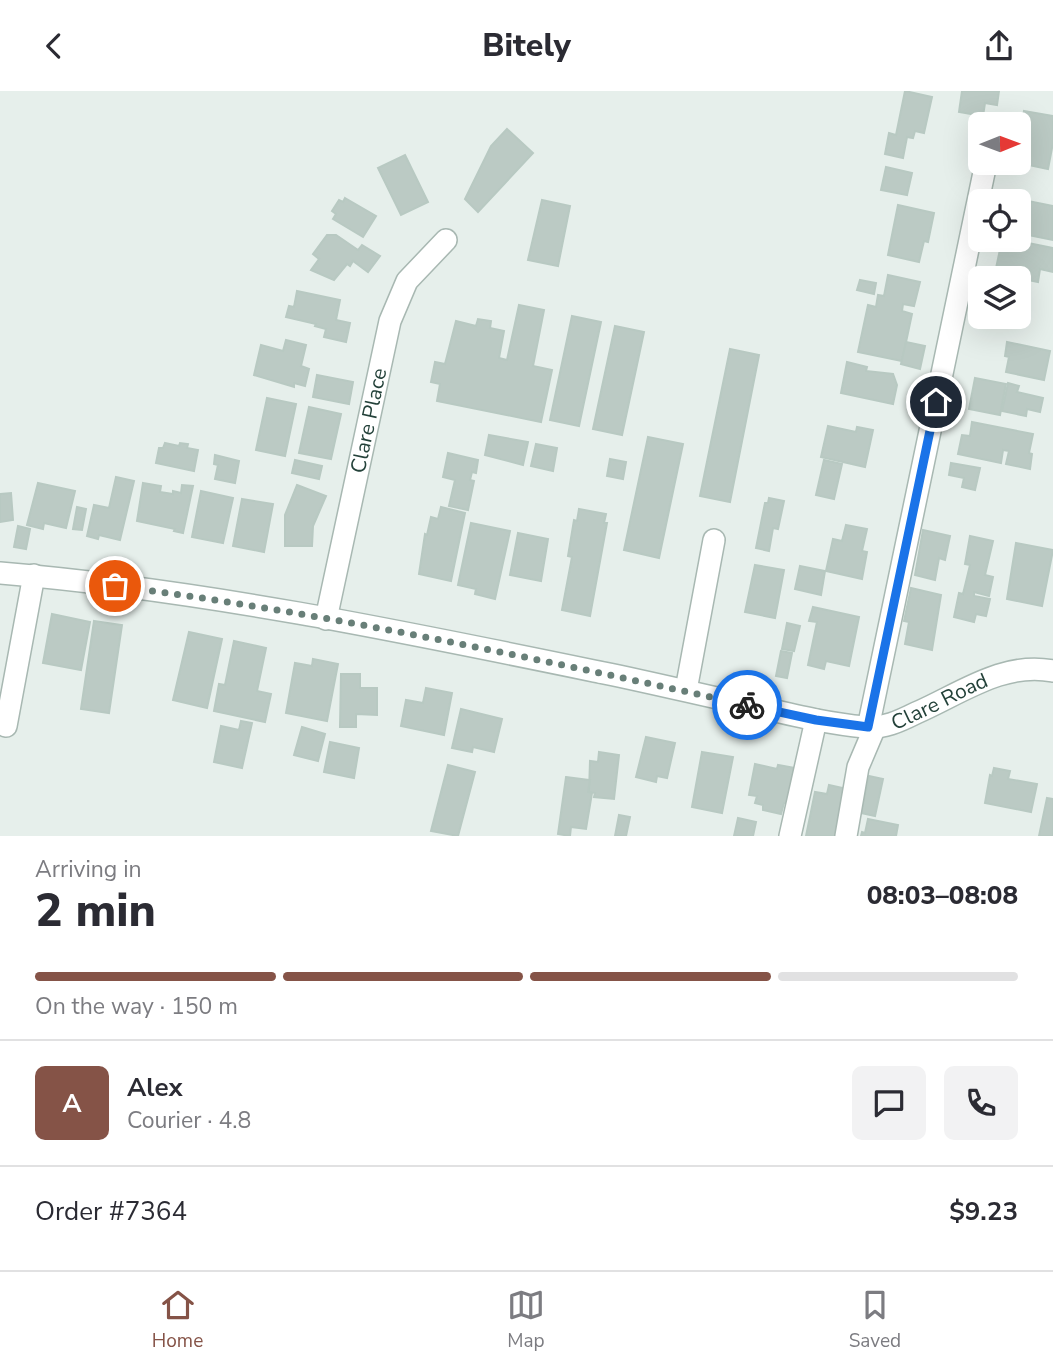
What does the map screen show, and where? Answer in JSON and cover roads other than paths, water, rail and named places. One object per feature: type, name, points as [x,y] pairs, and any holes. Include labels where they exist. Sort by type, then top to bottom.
[{"type":"street","points":[[845,836],[858,767],[872,727],[984,175]]},
{"type":"street","name":"Clare Place","points":[[326,619],[390,321],[407,281],[446,240]]},
{"type":"street","points":[[686,690],[714,540]]},
{"type":"street","name":"Clare Road","points":[[0,573],[169,592],[326,619],[686,690],[816,720],[872,727],[903,719],[975,684],[1011,670],[1029,668],[1053,671]]},
{"type":"street","points":[[6,726],[34,575]]},
{"type":"street","points":[[790,836],[816,720]]}]
